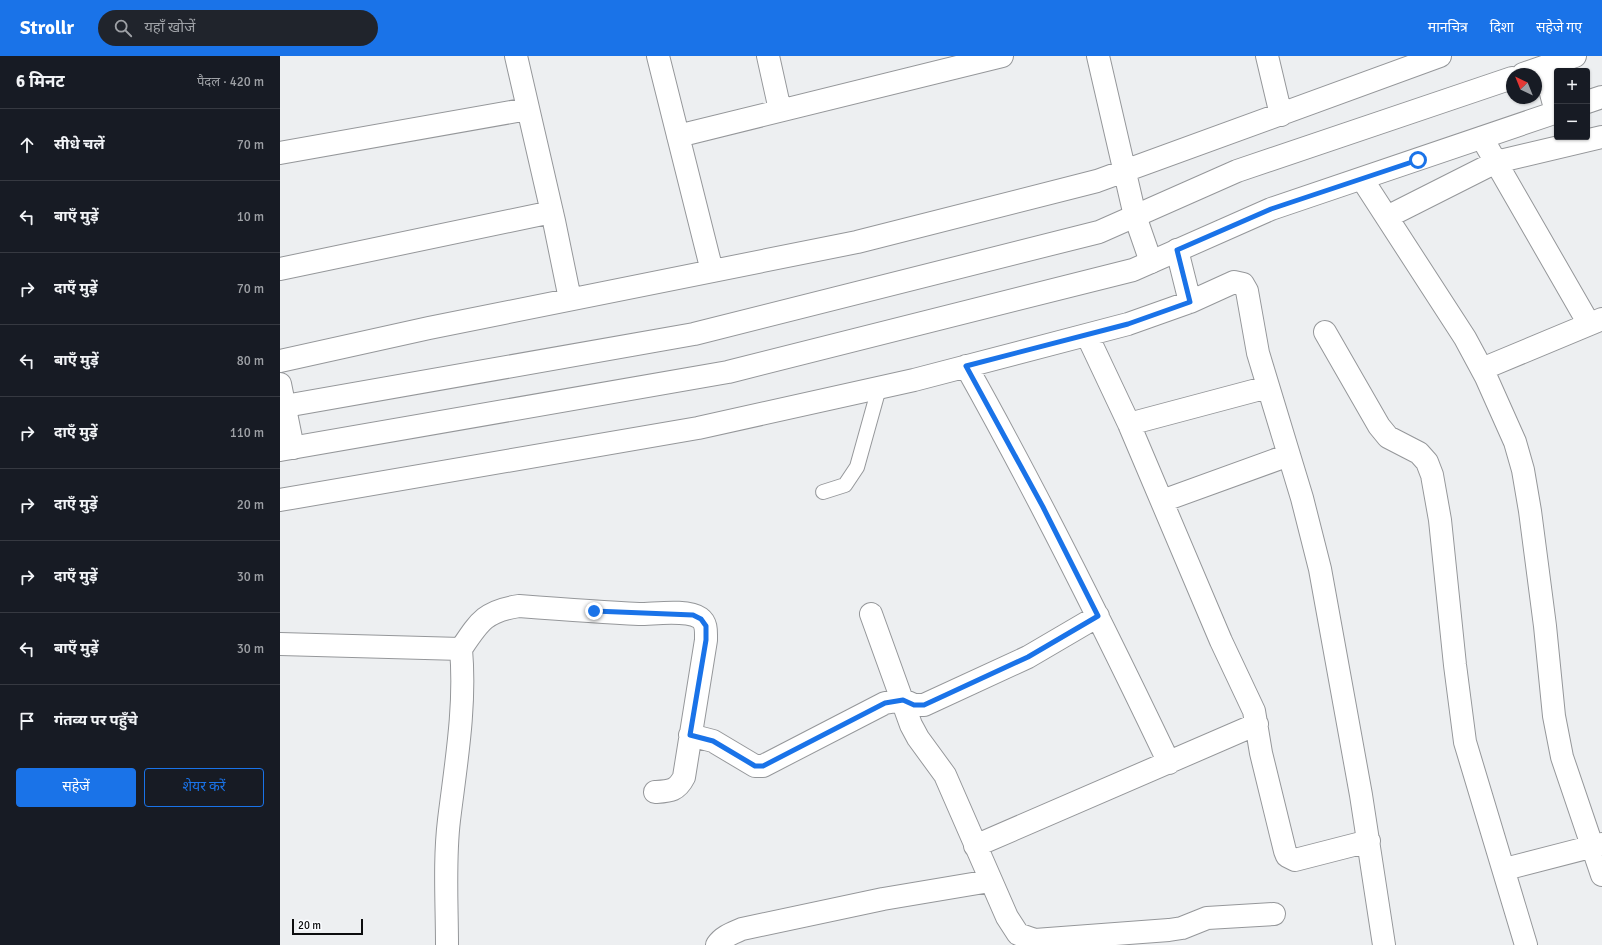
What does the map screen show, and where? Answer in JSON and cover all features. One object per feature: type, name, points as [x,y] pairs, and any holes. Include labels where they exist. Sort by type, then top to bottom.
[{"type":"street","points":[[516,56],[552,212],[570,300]]},
{"type":"street","points":[[658,56],[712,271]]},
{"type":"street","points":[[768,56],[780,110]]},
{"type":"street","points":[[678,136],[1002,56]]},
{"type":"street","points":[[1098,56],[1135,216],[1151,262]]},
{"type":"street","points":[[1267,56],[1281,114]]},
{"type":"street","points":[[280,361],[429,328],[857,242],[1097,181],[1440,56]]},
{"type":"street","points":[[1541,68],[1575,56]]},
{"type":"street","points":[[1544,67],[1555,104]]},
{"type":"street","points":[[283,406],[694,334],[1099,232],[1237,171],[1506,80]]},
{"type":"street","points":[[1590,101],[1602,97]]},
{"type":"street","points":[[280,153],[528,108]]},
{"type":"street","points":[[280,384],[287,449],[728,372],[1133,270],[1271,209],[1554,113]]},
{"type":"street","points":[[1387,217],[1496,162],[1602,136]]},
{"type":"street","points":[[1482,138],[1596,322],[1482,369]]},
{"type":"street","points":[[1362,179],[1432,284],[1482,369],[1504,415],[1523,470],[1544,611],[1554,716],[1562,757],[1598,845],[1602,875]]},
{"type":"street","points":[[280,269],[552,212]]},
{"type":"street","points":[[1177,250],[1190,302]]},
{"type":"street","points":[[280,500],[698,428],[879,388],[1128,324],[1190,302],[1239,281],[1245,286],[1249,297],[1258,353],[1309,523],[1320,569],[1341,679],[1384,945]]},
{"type":"street","points":[[1324,332],[1379,426],[1388,437],[1419,453],[1427,462],[1432,475],[1440,520],[1455,665],[1465,742],[1505,869],[1526,945]]},
{"type":"street","points":[[1087,335],[1129,424],[1221,641],[1254,710],[1261,753],[1287,856],[1295,860],[1368,841]]},
{"type":"street","points":[[966,366],[1043,507],[1098,616],[1169,763]]},
{"type":"street","points":[[1129,424],[1268,387]]},
{"type":"street","points":[[1162,501],[1289,455]]},
{"type":"street","points":[[447,945],[448,828],[462,712],[463,674],[461,649],[481,621],[502,608],[519,606],[640,614],[693,615],[701,619],[706,626],[706,640],[684,777],[680,785],[674,790],[655,792]]},
{"type":"street","points":[[871,614],[918,738],[945,775],[990,881],[1012,928],[1018,934],[1034,940],[1052,942],[1183,936],[1207,918],[1274,914]]},
{"type":"street","points":[[690,735],[713,741],[755,766],[763,766],[885,703],[903,700],[914,705],[924,705],[1028,657],[1098,616]]},
{"type":"street","points":[[280,644],[461,649]]},
{"type":"street","points":[[975,846],[1257,724]]},
{"type":"street","points":[[1505,869],[1598,845]]},
{"type":"street","points":[[717,945],[728,935],[742,929],[883,899],[990,881]]},
{"type":"lane","points":[[823,492],[845,484],[857,467],[879,388]]},
{"type":"route","points":[[594,611],[693,615],[701,619],[706,626],[706,640],[690,735],[713,741],[755,766],[763,766],[814,738],[831,732],[885,703],[903,700],[914,705],[924,705],[1028,657],[1098,616],[1043,507],[966,366],[1128,324],[1190,302],[1177,250],[1271,209],[1418,160]]}]
